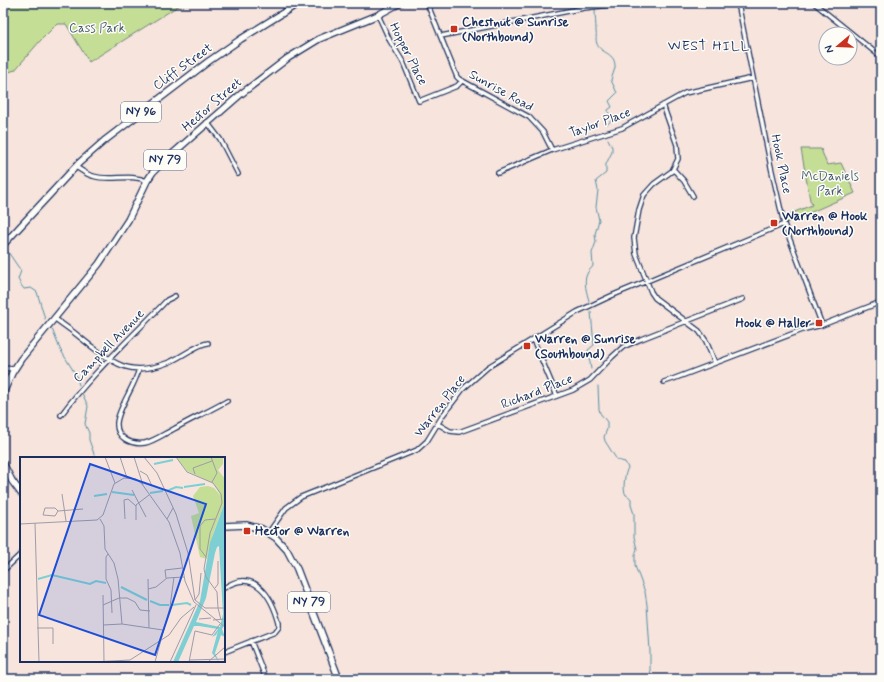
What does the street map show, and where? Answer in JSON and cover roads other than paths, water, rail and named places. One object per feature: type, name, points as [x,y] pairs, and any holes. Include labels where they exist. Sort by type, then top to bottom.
[{"type":"main road","name":"Cliff Street","points":[[3,245],[76,167],[104,140],[209,61],[299,3]]},
{"type":"main road","name":"Hector Street","points":[[3,393],[14,369],[99,264],[116,240],[130,217],[147,180],[162,163],[208,122],[270,71],[305,47],[329,34],[378,15],[400,3]]},
{"type":"main road","points":[[3,463],[12,481],[20,492]]},
{"type":"main road","name":"NY 79","points":[[225,526],[246,525],[269,532],[282,543],[292,559],[339,679]]},
{"type":"street","name":"Sunrise Road","points":[[427,3],[457,77],[529,117],[543,132],[552,150]]},
{"type":"street","points":[[441,36],[584,8],[627,3]]},
{"type":"street","name":"Hook Place","points":[[738,3],[752,78],[784,224],[822,325]]},
{"type":"street","points":[[814,3],[881,57]]},
{"type":"street","name":"Hopper Place","points":[[378,15],[390,42],[403,62],[419,101],[457,86],[462,81]]},
{"type":"street","name":"Taylor Place","points":[[498,173],[552,150],[622,128],[681,94],[692,90],[752,78]]},
{"type":"street","points":[[662,105],[678,148],[678,159],[673,169],[650,188],[644,195],[640,204],[635,231],[634,244],[636,254],[649,290],[655,298],[702,335],[715,363]]},
{"type":"street","points":[[208,122],[220,139],[238,174]]},
{"type":"street","points":[[76,167],[93,177],[132,177],[147,180]]},
{"type":"street","points":[[673,169],[684,181],[693,196]]},
{"type":"street","name":"Warren Place","points":[[269,532],[280,514],[293,502],[306,495],[414,452],[427,441],[455,400],[476,376],[533,339],[590,305],[784,224]]},
{"type":"street","name":"Campbell Avenue","points":[[61,415],[76,394],[109,359],[167,300],[175,296]]},
{"type":"street","name":"Richard Place","points":[[438,424],[450,431],[459,432],[573,390],[587,382],[623,348],[743,299]]},
{"type":"street","points":[[664,382],[881,302]]},
{"type":"street","points":[[54,318],[109,359],[125,367],[139,369],[150,368],[168,363],[185,355],[202,344],[208,343]]},
{"type":"street","points":[[533,339],[557,396]]},
{"type":"street","points":[[3,368],[14,369]]},
{"type":"street","points":[[139,369],[132,389],[117,422],[118,431],[129,442],[138,443],[152,440],[227,401]]},
{"type":"street","points":[[3,571],[20,555]]},
{"type":"street","points":[[225,587],[235,582],[248,581],[259,586],[265,591],[278,620],[278,627],[274,632],[225,652]]},
{"type":"street","points":[[251,641],[266,679]]},
{"type":"waterway","points":[[595,9],[597,44],[602,50],[611,56],[615,63],[611,80],[617,93],[609,101],[612,107],[608,110],[608,112],[613,118],[608,124]]},
{"type":"waterway","points":[[589,301],[585,280],[587,273],[593,266],[592,253],[596,242],[595,234],[599,220],[596,207],[598,190],[596,181],[606,173],[606,164],[612,152],[612,147],[608,139]]},
{"type":"waterway","points":[[6,249],[21,271],[18,279],[21,285],[24,289],[31,288],[37,292],[45,319]]},
{"type":"waterway","points":[[591,312],[594,345],[588,350],[591,369]]},
{"type":"waterway","points":[[52,329],[60,349],[76,375],[79,385]]},
{"type":"waterway","points":[[598,386],[599,409],[600,413],[607,422],[607,429],[604,437],[605,441],[617,460],[625,462],[628,468],[625,477],[624,489],[626,495],[631,499],[634,514],[634,537],[637,549],[635,555],[635,566],[645,592],[647,605],[650,670],[652,679]]},
{"type":"waterway","points":[[82,393],[88,406],[85,424],[89,433],[89,440],[95,457]]},
{"type":"place","name":"Chestnut @ Sunrise (Northbound)","points":[[454,29]]},
{"type":"place","name":"Warren @ Hook (Northbound)","points":[[774,223]]},
{"type":"place","name":"Hook @ Haller","points":[[819,323]]},
{"type":"place","name":"Warren @ Sunrise (Southbound)","points":[[527,346]]},
{"type":"place","name":"Hector @ Warren","points":[[247,531]]},
{"type":"district","name":"WEST HILL","points":[[709,46]]},
{"type":"park label","name":"Cass Park","points":[[97,28]]},
{"type":"park label","name":"McDaniels Park","points":[[830,184]]}]
